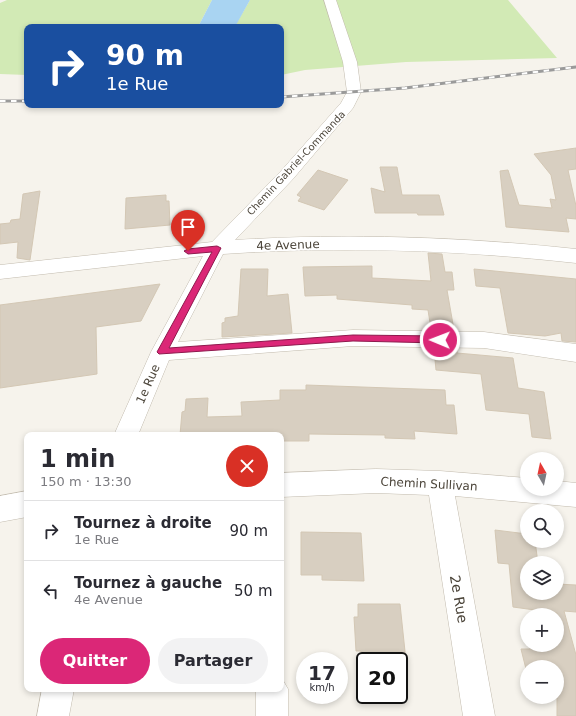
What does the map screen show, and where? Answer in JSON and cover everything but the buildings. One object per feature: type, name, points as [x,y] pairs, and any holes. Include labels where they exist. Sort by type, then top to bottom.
[{"type":"street","name":"Chemin Gabriel-Commanda","points":[[217,248],[287,175],[348,105],[352,97],[354,92],[350,62],[330,0]]},
{"type":"street","name":"4e Avenue","points":[[0,272],[217,248],[316,244],[440,245],[576,256]]},
{"type":"street","name":"1e Rue","points":[[127,432],[162,352],[217,248]]},
{"type":"street","points":[[162,352],[353,338],[484,340],[576,353]]},
{"type":"street","name":"Chemin Sullivan","points":[[284,485],[376,481],[440,483],[576,495]]},
{"type":"street","name":"2e Rue","points":[[440,483],[479,716]]},
{"type":"street","points":[[0,509],[24,505]]},
{"type":"street","points":[[53,716],[57,692]]},
{"type":"street","points":[[272,692],[272,716]]},
{"type":"green space","points":[[7,0],[212,0],[200,24],[24,24],[24,75],[0,74],[0,3]]},
{"type":"green space","points":[[250,0],[508,0],[557,58],[406,62],[305,70],[284,74],[284,24],[236,24]]},
{"type":"water","points":[[212,0],[250,0],[237,24],[200,24]]},
{"type":"railway","points":[[284,97],[405,88],[576,67]]},
{"type":"railway","points":[[0,101],[24,101]]},
{"type":"route","points":[[188,251],[217,248],[162,352],[353,338],[440,340]]}]
